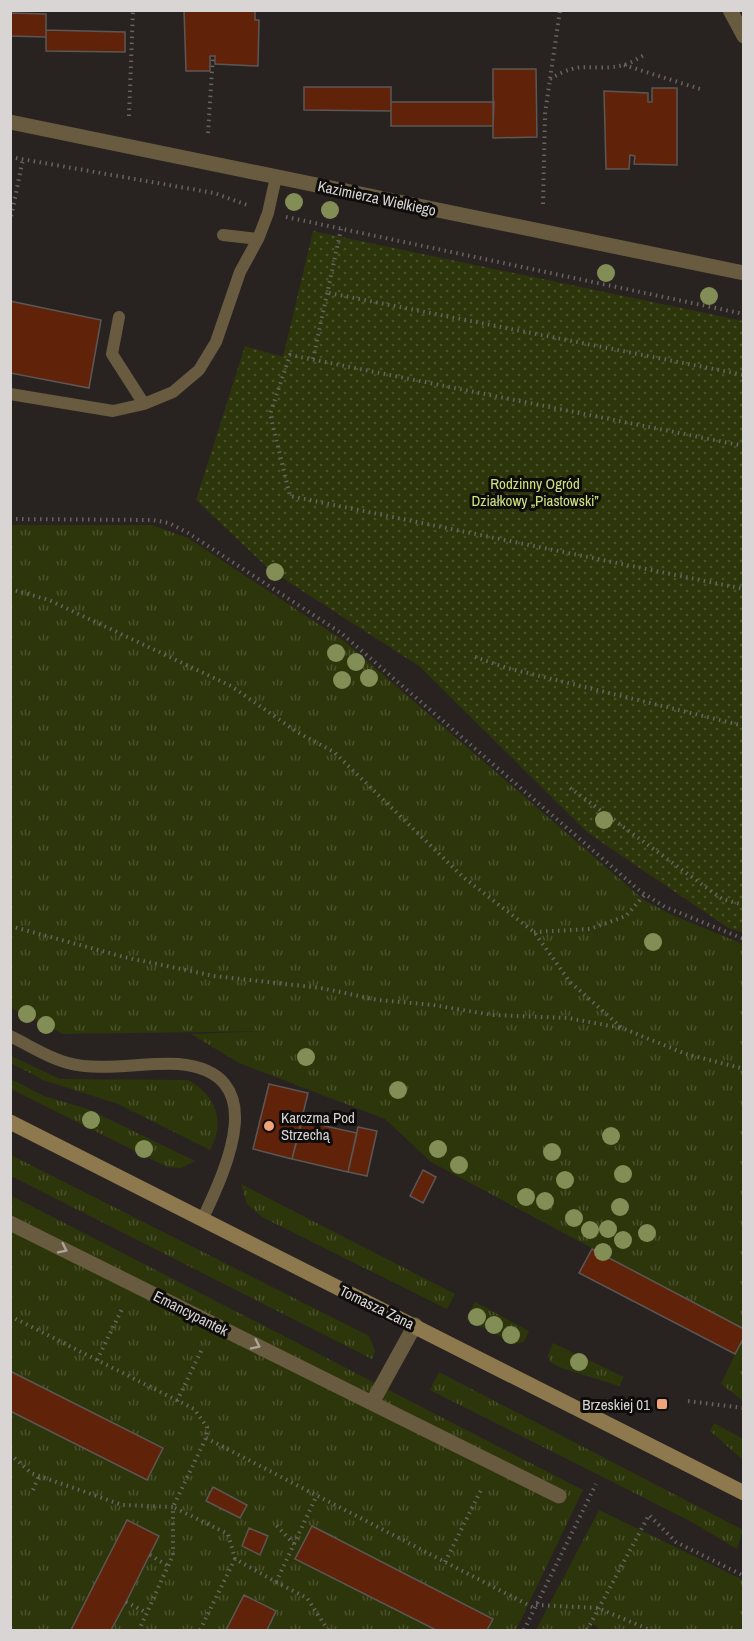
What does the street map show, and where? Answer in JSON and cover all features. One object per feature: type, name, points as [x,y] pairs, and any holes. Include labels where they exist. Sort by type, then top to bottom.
[{"type":"street","points":[[730,10],[744,36]]},
{"type":"street","name":"Kazimierza Wielkiego","points":[[10,122],[744,273]]},
{"type":"street","name":"Tomasza Zana","points":[[10,1122],[744,1493]]},
{"type":"street","name":"Emancypantek","points":[[10,1223],[559,1496]]},
{"type":"street","points":[[372,1403],[415,1325]]},
{"type":"lane","points":[[10,394],[113,411],[144,404],[173,392],[199,370],[216,342],[240,272],[258,239],[268,213],[276,177]]},
{"type":"lane","points":[[223,235],[258,239]]},
{"type":"lane","points":[[119,317],[112,354],[144,404]]},
{"type":"lane","points":[[10,1036],[69,1064],[179,1064],[217,1076],[228,1090],[236,1109],[235,1133],[226,1170],[202,1220]]},
{"type":"path","points":[[129,116],[134,10]]},
{"type":"path","points":[[543,204],[545,114],[560,10]]},
{"type":"path","points":[[623,65],[646,54]]},
{"type":"path","points":[[208,134],[213,56]]},
{"type":"path","points":[[549,80],[566,69],[582,65],[623,65],[700,89]]},
{"type":"path","points":[[10,157],[214,193],[268,213],[744,314]]},
{"type":"path","points":[[10,222],[23,159]]},
{"type":"path","points":[[313,359],[329,293],[341,228]]},
{"type":"path","points":[[329,293],[744,375]]},
{"type":"path","points":[[744,446],[290,355],[270,414],[290,496],[744,589]]},
{"type":"path","points":[[10,519],[153,520],[169,523],[188,532],[342,633],[645,894],[665,907],[744,939]]},
{"type":"path","points":[[10,590],[49,600],[231,686],[297,732],[334,752],[463,877],[534,932],[570,982],[622,1028]]},
{"type":"path","points":[[474,657],[507,668],[744,726]]},
{"type":"path","points":[[570,788],[722,899],[744,905]]},
{"type":"path","points":[[534,932],[590,929],[626,916],[645,894]]},
{"type":"path","points":[[10,926],[124,957],[214,976],[321,988],[378,1000],[434,1005],[492,1015],[568,1018],[622,1028],[675,1051],[744,1069]]},
{"type":"path","points":[[97,1360],[122,1309]]},
{"type":"path","points":[[10,1316],[194,1409],[207,1427],[206,1438],[173,1507],[174,1555],[139,1630]]},
{"type":"path","points":[[177,1401],[202,1349]]},
{"type":"path","points":[[688,1401],[744,1408]]},
{"type":"path","points":[[206,1438],[316,1497],[535,1606],[598,1608],[650,1630]]},
{"type":"path","points":[[10,1454],[31,1473],[39,1476],[122,1505],[173,1507],[228,1534],[235,1559],[200,1630]]},
{"type":"path","points":[[33,1490],[39,1476]]},
{"type":"path","points":[[524,1630],[596,1484]]},
{"type":"path","points":[[445,1562],[482,1488]]},
{"type":"path","points":[[276,1582],[316,1497]]},
{"type":"path","points":[[587,1630],[649,1515],[676,1542],[744,1576]]},
{"type":"path","points":[[276,1525],[294,1544]]},
{"type":"path","points":[[150,1555],[168,1566]]},
{"type":"path","points":[[235,1559],[307,1598],[328,1630]]},
{"type":"path","points":[[126,1602],[147,1613]]},
{"type":"green space","name":"Rodzinny Ogród Działkowy „Piastowski”","points":[[313,231],[743,321],[743,932],[730,929],[588,833],[419,666],[270,570],[196,500],[245,346],[283,357]]},
{"type":"green space","points":[[10,525],[152,525],[188,538],[344,641],[644,900],[672,915],[743,944],[743,1329],[431,1162],[385,1119],[239,1063],[191,1034],[266,1031],[63,1034],[11,1008]]},
{"type":"green space","points":[[11,1056],[60,1079],[188,1080],[206,1093],[216,1110],[215,1140],[210,1150],[118,1104],[43,1080],[11,1063]]},
{"type":"green space","points":[[11,1079],[44,1096],[88,1109],[195,1161],[181,1168],[167,1167],[11,1089]]},
{"type":"green space","points":[[11,1155],[369,1336],[375,1351],[372,1359],[11,1176]]},
{"type":"green space","points":[[241,1184],[455,1294],[447,1309],[262,1217],[247,1204]]},
{"type":"green space","points":[[10,1195],[583,1490],[516,1630],[11,1630]]},
{"type":"green space","points":[[475,1302],[529,1331],[524,1342],[515,1344],[466,1319]]},
{"type":"green space","points":[[743,1337],[743,1401],[721,1384]]},
{"type":"green space","points":[[553,1343],[624,1377],[619,1386],[550,1362],[548,1355]]},
{"type":"green space","points":[[439,1372],[743,1530],[737,1549],[690,1521],[430,1390]]},
{"type":"green space","points":[[714,1423],[743,1439],[743,1460],[710,1431]]},
{"type":"green space","points":[[599,1510],[743,1580],[743,1630],[600,1630],[593,1624],[589,1630],[536,1630]]},
{"type":"building","points":[[184,10],[255,10],[255,20],[259,20],[258,66],[215,64],[215,56],[210,56],[210,71],[186,71]]},
{"type":"building","points":[[10,13],[46,14],[46,37],[10,36]]},
{"type":"building","points":[[46,30],[125,32],[125,52],[46,51]]},
{"type":"building","points":[[493,69],[536,69],[537,137],[493,138]]},
{"type":"building","points":[[304,87],[391,87],[391,111],[304,110]]},
{"type":"building","points":[[652,88],[677,88],[677,165],[634,164],[635,156],[630,155],[629,169],[606,169],[604,91],[648,93],[648,102],[652,102]]},
{"type":"building","points":[[391,102],[494,102],[493,126],[391,126]]},
{"type":"building","points":[[10,301],[101,320],[89,388],[10,373]]},
{"type":"building","points":[[269,1084],[308,1093],[292,1159],[253,1149]]},
{"type":"building","points":[[302,1121],[357,1133],[348,1172],[292,1159]]},
{"type":"building","points":[[358,1127],[377,1131],[367,1176],[348,1172]]},
{"type":"building","points":[[423,1170],[436,1177],[423,1203],[410,1196]]},
{"type":"building","points":[[592,1249],[744,1329],[744,1337],[735,1354],[579,1273]]},
{"type":"building","points":[[10,1371],[163,1448],[147,1480],[10,1411]]},
{"type":"building","points":[[213,1487],[247,1505],[240,1518],[206,1501]]},
{"type":"building","points":[[127,1520],[159,1536],[126,1602],[111,1630],[71,1630]]},
{"type":"building","points":[[312,1526],[493,1619],[487,1630],[436,1630],[295,1559]]},
{"type":"building","points":[[249,1528],[268,1536],[260,1555],[242,1546]]},
{"type":"building","points":[[244,1595],[276,1611],[267,1630],[226,1630]]},
{"type":"place","name":"Karczma Pod Strzechą","points":[[269,1126]]},
{"type":"place","name":"Brzeskiej 01","points":[[662,1404]]}]
